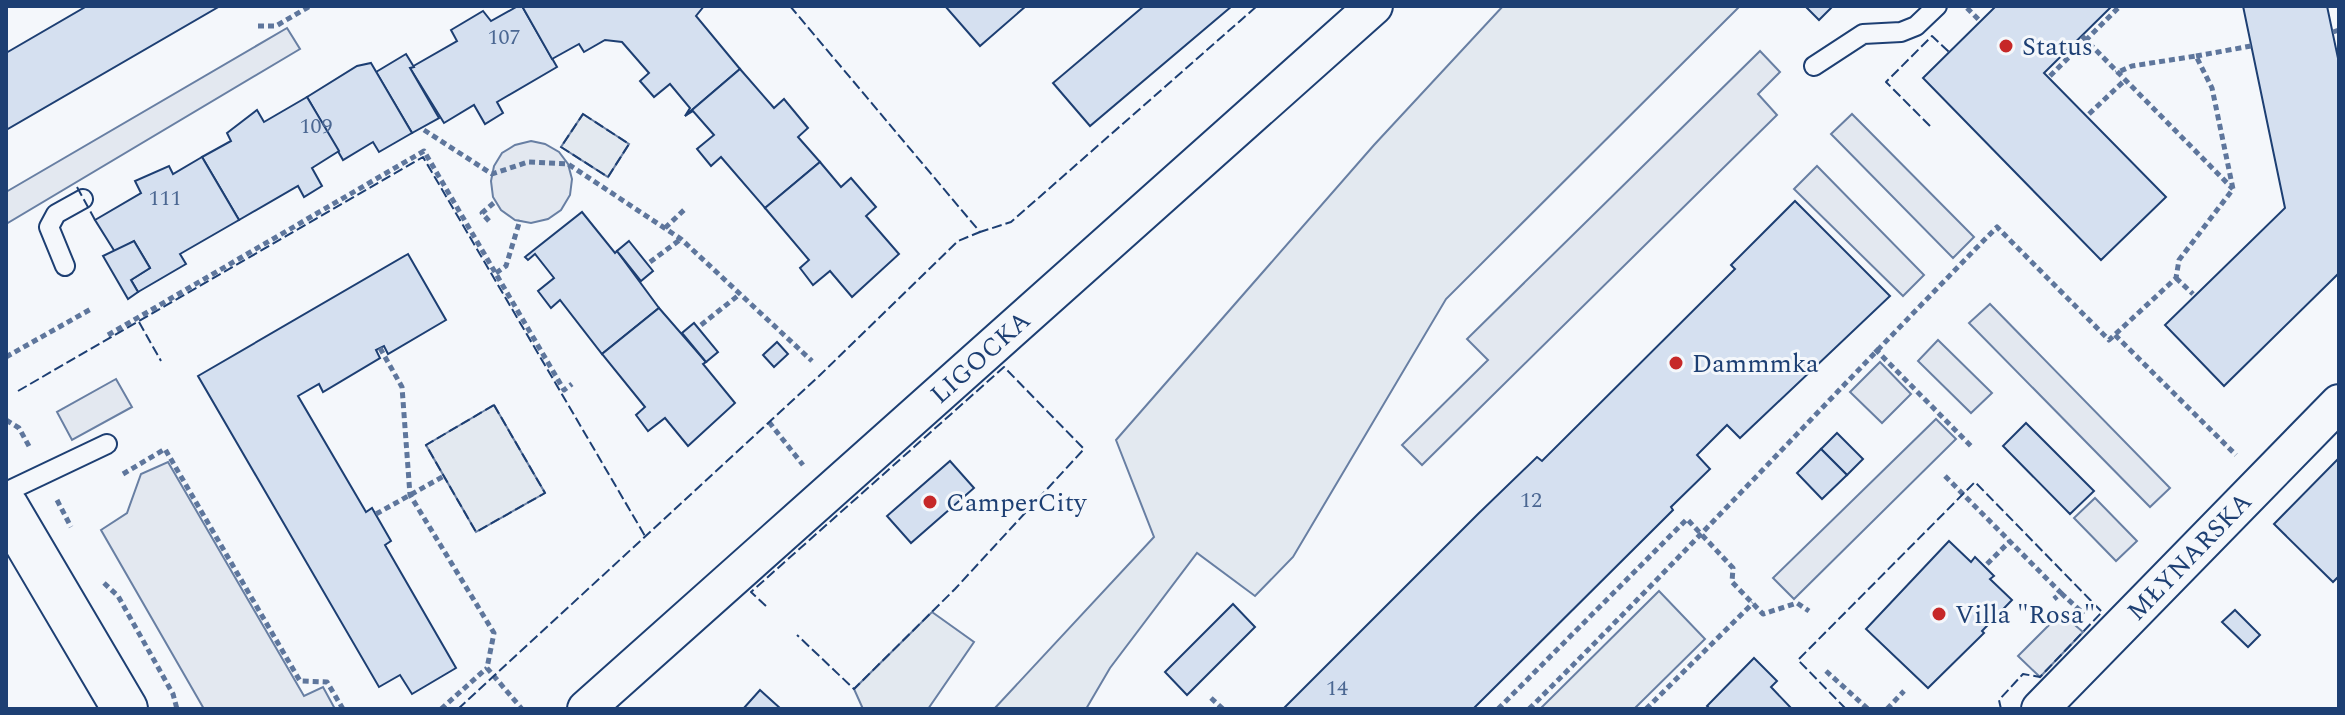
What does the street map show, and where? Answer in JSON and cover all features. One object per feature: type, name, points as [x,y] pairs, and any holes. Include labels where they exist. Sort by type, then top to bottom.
[{"type":"main road","points":[[6,507],[125,709]]},
{"type":"street","name":"LIGOCKA","points":[[586,709],[1374,6]]},
{"type":"street","name":"MŁYNARSKA","points":[[2040,709],[2339,403]]},
{"type":"lane","points":[[1814,66],[1863,34],[1901,32],[1916,26],[1937,6]]},
{"type":"lane","points":[[65,266],[49,227],[56,214],[83,199]]},
{"type":"lane","points":[[6,492],[107,444]]},
{"type":"path","points":[[258,26],[276,26],[310,6]]},
{"type":"path","points":[[1966,6],[1980,21]]},
{"type":"path","points":[[2050,76],[2084,38],[2120,6]]},
{"type":"path","points":[[2084,38],[2233,189]]},
{"type":"path","points":[[2116,73],[2132,66],[2251,46]]},
{"type":"path","points":[[1529,709],[1704,534],[1875,349],[1997,227],[2109,340],[2176,278],[2179,260],[2233,189],[2212,88],[2196,56]]},
{"type":"path","points":[[2089,114],[2124,81]]},
{"type":"path","points":[[424,130],[492,174],[528,162],[568,164],[681,239],[812,361]]},
{"type":"path","points":[[108,335],[424,151],[564,390],[572,384]]},
{"type":"path","points":[[489,221],[482,213],[496,201]]},
{"type":"path","points":[[665,228],[685,209]]},
{"type":"path","points":[[496,273],[506,266],[520,220]]},
{"type":"path","points":[[650,262],[681,239]]},
{"type":"path","points":[[2176,278],[2193,294]]},
{"type":"path","points":[[701,325],[740,294]]},
{"type":"path","points":[[6,357],[91,309]]},
{"type":"path","points":[[2115,335],[2237,456]]},
{"type":"path","points":[[380,348],[402,387],[410,495],[494,633],[487,668],[441,709]]},
{"type":"path","points":[[1875,349],[1973,448]]},
{"type":"path","points":[[6,420],[19,428],[76,537]]},
{"type":"path","points":[[123,474],[165,449],[300,681],[327,682],[343,709]]},
{"type":"path","points":[[376,514],[444,476]]},
{"type":"path","points":[[1945,476],[2093,622]]},
{"type":"path","points":[[1498,709],[1687,519],[1733,568],[1732,582],[1763,614],[1797,603],[1809,611]]},
{"type":"path","points":[[1987,564],[2010,541]]},
{"type":"path","points":[[95,576],[118,596],[173,694],[177,709]]},
{"type":"path","points":[[2054,599],[2061,593]]},
{"type":"path","points":[[1646,709],[1753,603]]},
{"type":"path","points":[[487,668],[522,709]]},
{"type":"path","points":[[1826,671],[1868,709]]},
{"type":"path","points":[[1887,709],[1904,691]]},
{"type":"path","points":[[1211,698],[1223,709]]},
{"type":"shaded area","points":[[1503,6],[1740,6],[1446,299],[1293,557],[1255,596],[1197,553],[1110,668],[1086,709],[994,709],[1154,537],[1116,440],[1374,145]]},
{"type":"shaded area","points":[[287,28],[300,49],[6,224],[6,192]]},
{"type":"shaded area","points":[[1760,51],[1780,72],[1758,94],[1777,115],[1422,465],[1402,445],[1488,360],[1467,339]]},
{"type":"shaded area","points":[[583,114],[629,144],[608,177],[561,147]]},
{"type":"shaded area","points":[[1852,114],[1974,237],[1953,258],[1831,134]]},
{"type":"shaded area","points":[[531,141],[559,152],[568,164],[572,179],[570,195],[561,210],[548,219],[531,223],[515,220],[501,210],[493,197],[491,181],[494,166],[502,153],[515,145]]},
{"type":"shaded area","points":[[1817,166],[1924,275],[1903,296],[1794,189]]},
{"type":"shaded area","points":[[1990,304],[2170,488],[2150,507],[1969,323]]},
{"type":"shaded area","points":[[1938,340],[1992,393],[1971,413],[1918,361]]},
{"type":"shaded area","points":[[1880,362],[1911,394],[1882,423],[1850,392]]},
{"type":"shaded area","points":[[116,379],[132,407],[72,440],[57,412]]},
{"type":"shaded area","points":[[494,405],[545,493],[476,532],[426,445]]},
{"type":"shaded area","points":[[1936,419],[1956,439],[1794,599],[1773,578]]},
{"type":"shaded area","points":[[168,462],[304,696],[323,687],[335,709],[204,709],[101,530],[127,513],[141,474]]},
{"type":"shaded area","points":[[2095,498],[2137,541],[2116,561],[2074,518]]},
{"type":"shaded area","points":[[1659,591],[1705,639],[1634,709],[1541,708]]},
{"type":"shaded area","points":[[932,612],[974,642],[928,709],[863,709],[854,689]]},
{"type":"shaded area","points":[[2061,613],[2083,632],[2040,677],[2018,656]]},
{"type":"building","points":[[87,6],[220,6],[6,130],[6,53]]},
{"type":"building","points":[[522,6],[557,67],[497,102],[503,113],[485,124],[474,105],[444,123],[410,68],[457,41],[451,30],[483,11],[491,21]]},
{"type":"building","points":[[522,6],[704,6],[696,16],[740,69],[685,116],[690,108],[670,84],[654,97],[640,81],[649,73],[622,42],[605,40],[584,52],[579,44],[552,59]]},
{"type":"building","points":[[945,6],[1026,6],[980,46]]},
{"type":"building","points":[[1144,6],[1232,6],[1090,126],[1053,83]]},
{"type":"building","points":[[1805,6],[1833,6],[1819,20]]},
{"type":"building","points":[[1996,6],[2112,6],[2044,73],[2166,197],[2101,260],[1923,78]]},
{"type":"building","points":[[2243,6],[2327,6],[2339,63],[2339,273],[2224,386],[2165,325],[2285,208]]},
{"type":"building","points":[[406,54],[414,67],[410,68],[439,118],[412,133],[376,72]]},
{"type":"building","points":[[371,63],[412,133],[379,152],[373,142],[343,160],[307,97],[357,66]]},
{"type":"building","points":[[740,69],[774,108],[784,99],[808,128],[798,137],[820,162],[765,208],[721,157],[711,166],[697,149],[714,135],[693,111],[685,116]]},
{"type":"building","points":[[307,97],[339,151],[312,168],[322,186],[304,197],[298,186],[239,220],[202,157],[231,141],[227,133],[257,110],[264,122]]},
{"type":"building","points":[[202,157],[239,220],[180,254],[186,264],[138,292],[131,280],[150,268],[134,241],[115,252],[95,220],[141,193],[135,181],[169,166],[173,174]]},
{"type":"building","points":[[820,162],[841,187],[851,178],[876,207],[866,216],[899,254],[852,297],[830,271],[813,285],[800,268],[809,260],[765,208]]},
{"type":"building","points":[[1795,201],[1890,296],[1740,438],[1727,425],[1697,455],[1710,469],[1671,507],[1673,510],[1473,709],[1283,709],[1537,457],[1542,461],[1735,269],[1731,265]]},
{"type":"building","points":[[582,212],[615,253],[617,251],[659,308],[602,354],[560,300],[551,308],[538,291],[554,278],[535,254],[528,260],[525,257]]},
{"type":"building","points":[[134,241],[150,268],[131,280],[138,292],[128,299],[103,256]]},
{"type":"building","points":[[629,241],[653,271],[641,281],[617,251]]},
{"type":"building","points":[[408,254],[446,320],[388,354],[384,346],[376,350],[380,358],[323,392],[319,384],[298,396],[366,512],[372,508],[391,541],[385,545],[456,668],[412,694],[400,675],[379,687],[198,376]]},
{"type":"building","points":[[659,308],[706,362],[703,364],[735,403],[688,446],[665,418],[648,431],[636,415],[645,407],[602,354]]},
{"type":"building","points":[[694,323],[718,352],[706,362],[682,333]]},
{"type":"building","points":[[777,342],[788,354],[774,367],[763,355]]},
{"type":"building","points":[[2026,423],[2094,491],[2070,514],[2003,446]]},
{"type":"building","points":[[1837,433],[1863,459],[1847,475],[1821,449]]},
{"type":"building","points":[[1821,449],[1847,475],[1822,499],[1797,473]]},
{"type":"building","points":[[2339,458],[2339,576],[2333,582],[2274,524]]},
{"type":"building","name":"CamperCity","points":[[950,461],[974,488],[911,543],[887,516]]},
{"type":"building","name":"Villa \"Rosa\"","points":[[1949,541],[1971,562],[1975,557],[1994,576],[1990,579],[2012,600],[1982,631],[1984,633],[1928,688],[1866,629]]},
{"type":"building","points":[[1233,604],[1255,627],[1187,695],[1165,672]]},
{"type":"building","points":[[2235,610],[2260,635],[2248,647],[2222,622]]},
{"type":"building","points":[[1754,658],[1777,681],[1771,687],[1792,709],[1710,709],[1707,706]]},
{"type":"building","points":[[760,690],[781,709],[743,709]]},
{"type":"fence","points":[[790,6],[980,232],[1011,222],[1257,6]]},
{"type":"fence","points":[[1930,126],[1886,82],[1932,36],[1949,52]]},
{"type":"fence","points":[[583,114],[629,144],[608,177],[561,147],[583,114]]},
{"type":"fence","points":[[18,391],[423,157],[645,536]]},
{"type":"fence","points":[[77,187],[95,220]]},
{"type":"fence","points":[[458,709],[817,378],[958,241],[980,232]]},
{"type":"fence","points":[[139,322],[161,361]]},
{"type":"fence","points":[[766,606],[751,592],[1004,367],[1084,449],[955,589],[854,689],[797,635]]},
{"type":"fence","points":[[494,405],[545,493],[476,532],[426,445],[494,405]]},
{"type":"fence","points":[[1846,709],[1798,660],[1975,482],[2102,612],[2040,677],[2023,674],[1999,700],[2001,709]]},
{"type":"place","name":"Status","points":[[2006,46]]},
{"type":"place","name":"Dammmka","points":[[1676,363]]},
{"type":"place","name":"CamperCity","points":[[930,502]]},
{"type":"place","name":"Villa \"Rosa\"","points":[[1939,614]]}]
